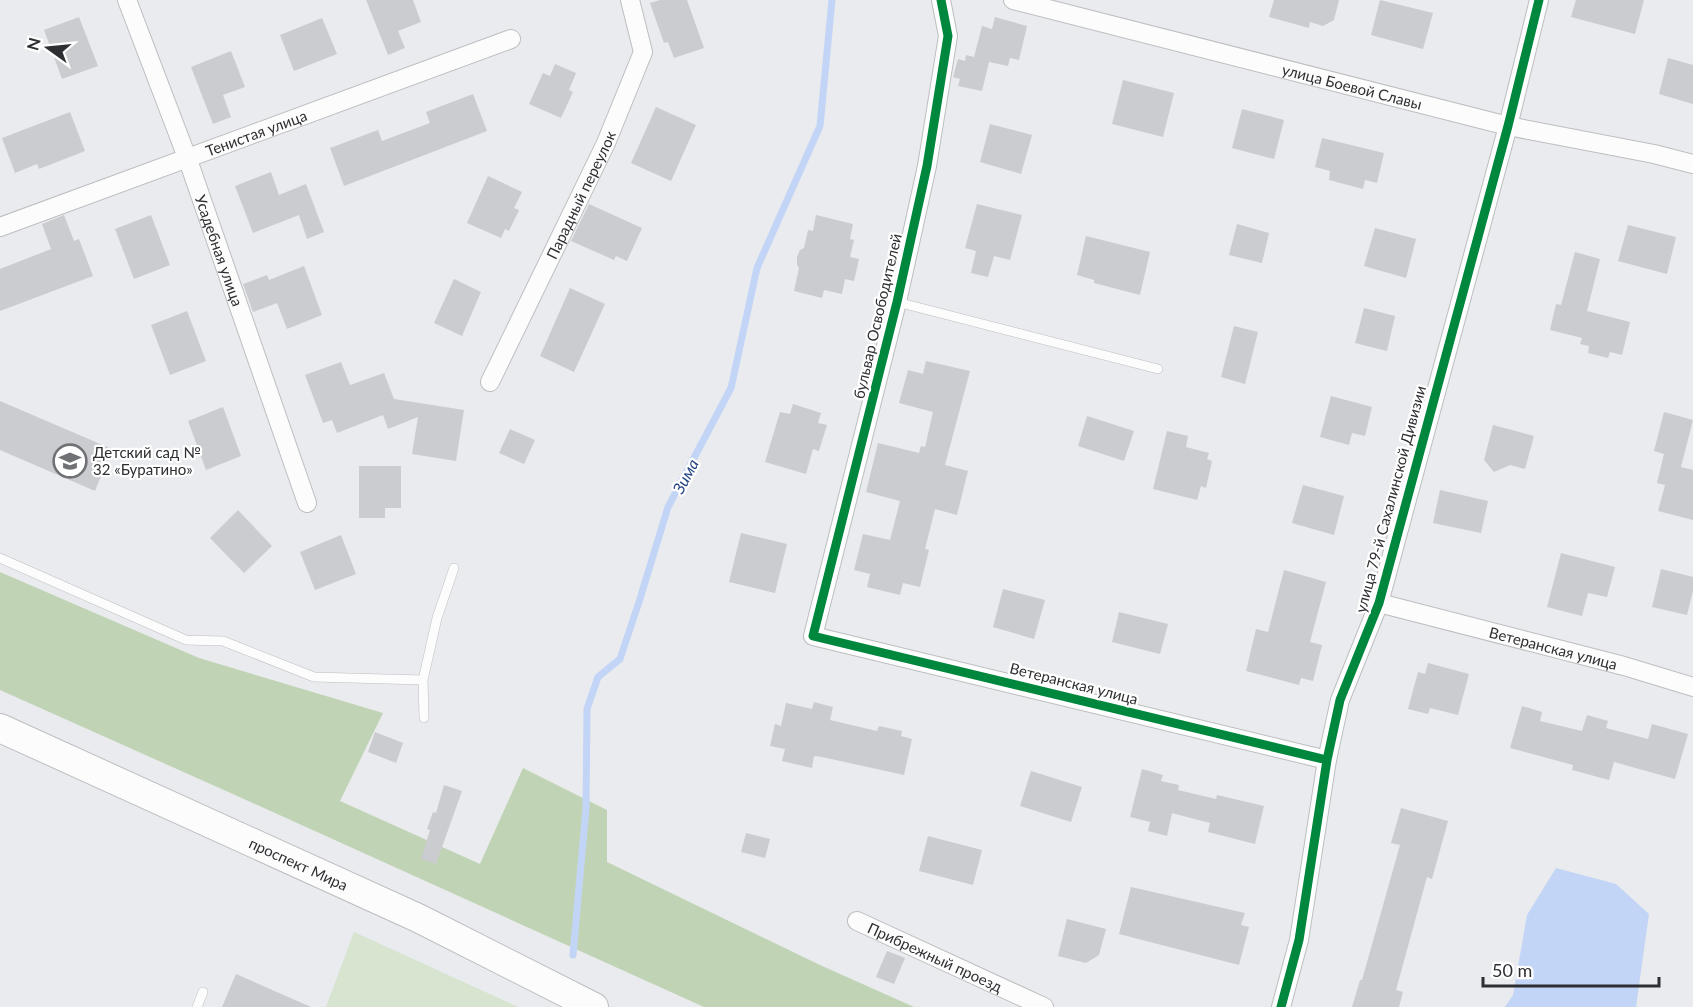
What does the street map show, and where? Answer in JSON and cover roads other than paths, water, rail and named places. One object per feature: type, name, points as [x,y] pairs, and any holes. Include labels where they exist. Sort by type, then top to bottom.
[{"type":"main road","name":"проспект Мира","points":[[0,728],[418,918],[594,1007]]},
{"type":"street","name":"Усадебная улица","points":[[127,0],[188,160],[307,503]]},
{"type":"street","name":"Парадный переулок","points":[[490,382],[606,143],[643,52],[630,0]]},
{"type":"street","name":"бульвар Освободителей","points":[[813,636],[897,302],[927,166],[948,36],[941,0]]},
{"type":"street","name":"улица Боевой Славы","points":[[1013,0],[1508,126],[1654,154],[1693,164]]},
{"type":"street","name":"улица 79-й Сахалинской Дивизии","points":[[1281,1007],[1299,940],[1327,760],[1340,700],[1379,603],[1430,407],[1508,126],[1539,0]]},
{"type":"street","name":"Тенистая улица","points":[[0,227],[188,160],[511,39]]},
{"type":"street","name":"Ветеранская улица","points":[[1379,603],[1624,666],[1693,687]]},
{"type":"street","name":"Ветеранская улица","points":[[813,636],[1327,760]]},
{"type":"street","name":"Прибрежный проезд","points":[[857,921],[1044,1007]]},
{"type":"lane","points":[[897,302],[1158,369]]},
{"type":"lane","points":[[0,558],[186,640],[223,641],[314,677],[423,680]]},
{"type":"lane","points":[[424,718],[423,680],[437,618],[454,568]]},
{"type":"lane","points":[[198,1007],[203,992]]},
{"type":"water","points":[[1556,868],[1616,884],[1649,914],[1636,1007],[1505,1007],[1513,995],[1527,915]]},
{"type":"waterway","name":"Зима","points":[[573,955],[586,808],[587,709],[598,677],[620,659],[668,507],[731,388],[757,268],[820,126],[832,0]]},
{"type":"place","name":"Детский сад № 32 «Буратино»","points":[[70,461]]}]
